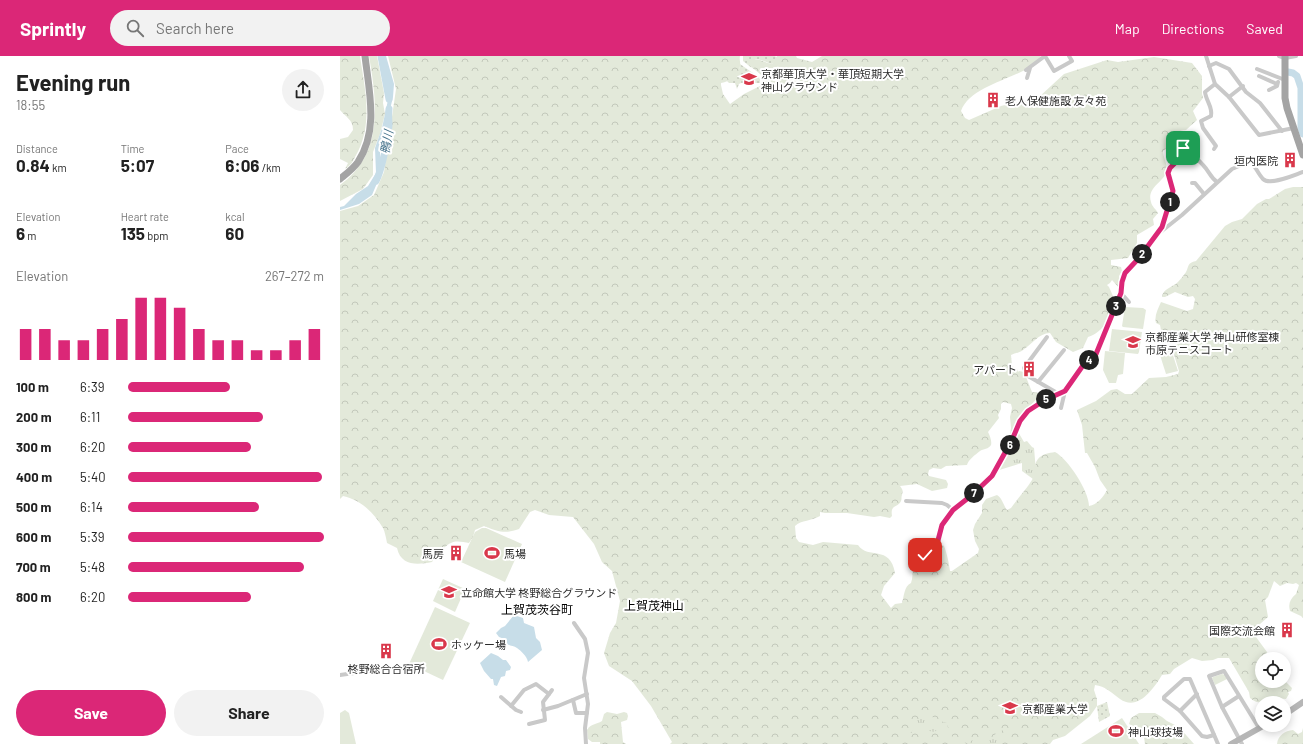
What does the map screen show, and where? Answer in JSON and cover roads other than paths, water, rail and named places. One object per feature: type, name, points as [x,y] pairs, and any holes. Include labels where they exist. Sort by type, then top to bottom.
[{"type":"main road","points":[[340,179],[357,163],[366,146],[370,131],[371,112],[365,56]]},
{"type":"main road","points":[[1283,57],[1282,79],[1287,108],[1303,155]]},
{"type":"street","points":[[1027,78],[1028,69],[1045,56],[1054,71],[1072,60],[1069,56]]},
{"type":"street","points":[[1206,56],[1215,84],[1229,97],[1259,135],[1294,128]]},
{"type":"street","points":[[1283,57],[1296,56]]},
{"type":"street","points":[[1209,66],[1216,64],[1229,69],[1246,92],[1260,103],[1282,131]]},
{"type":"street","points":[[1257,69],[1282,79],[1277,86],[1268,90]]},
{"type":"street","points":[[1259,76],[1277,84]]},
{"type":"street","points":[[1263,83],[1267,80]]},
{"type":"street","points":[[1214,149],[1216,146],[1203,128],[1200,121],[1211,116],[1212,110],[1205,92],[1215,84]]},
{"type":"street","points":[[1229,97],[1243,86]]},
{"type":"street","points":[[1061,408],[1065,391],[1084,364],[1096,354],[1121,293],[1125,273],[1139,258],[1162,227],[1173,191],[1168,173],[1170,168],[1179,159],[1183,148],[1202,163],[1208,170],[1211,178],[1217,182]]},
{"type":"street","points":[[1156,235],[1182,215],[1232,169],[1246,163],[1266,161]]},
{"type":"street","points":[[1252,163],[1263,179],[1268,182],[1274,182],[1303,172]]},
{"type":"street","points":[[1192,183],[1195,183],[1204,194]]},
{"type":"street","points":[[1121,293],[1129,302]]},
{"type":"street","points":[[1047,336],[1024,368],[1028,376],[1059,394]]},
{"type":"street","points":[[1038,382],[1064,350]]},
{"type":"street","points":[[925,555],[932,552],[936,548],[942,525],[953,510],[992,476],[1012,440],[1020,421],[1028,411],[1045,400],[1065,391]]},
{"type":"street","points":[[906,501],[942,503],[953,510]]},
{"type":"street","points":[[574,623],[584,639],[588,653],[584,678],[588,704],[586,744]]},
{"type":"street","points":[[340,675],[375,670]]},
{"type":"street","points":[[1241,742],[1222,707],[1209,676],[1224,671],[1255,717]]},
{"type":"street","points":[[1214,735],[1206,737],[1202,736],[1180,711],[1167,703],[1164,699],[1164,697],[1184,679],[1190,679],[1218,744]]},
{"type":"street","points":[[511,706],[524,690],[536,684],[550,692],[543,702],[545,720],[529,724]]},
{"type":"street","points":[[543,710],[558,706],[587,694]]},
{"type":"street","points":[[1180,711],[1197,694]]},
{"type":"street","points":[[1222,707],[1240,696]]},
{"type":"street","points":[[501,698],[521,712]]},
{"type":"street","points":[[573,700],[576,713],[587,713]]},
{"type":"street","points":[[1291,710],[1303,702]]},
{"type":"street","points":[[1231,744],[1241,742],[1255,732]]},
{"type":"water","points":[[379,56],[386,56],[394,84],[393,97],[380,151],[380,176],[372,195],[359,204],[340,210],[340,207],[344,206],[356,194],[368,186],[376,173],[375,148],[382,128],[388,100],[387,86]]},
{"type":"water","points":[[514,615],[523,618],[524,623],[534,627],[536,638],[540,642],[542,650],[528,662],[525,656],[516,647],[507,644],[507,640],[499,637],[496,633],[505,626]]},
{"type":"water","points":[[491,653],[503,660],[506,660],[511,667],[510,670],[506,671],[505,676],[501,677],[497,686],[494,685],[493,679],[491,679],[484,671],[480,663]]},
{"type":"waterway","name":"鴨川","points":[[381,56],[389,99]]},
{"type":"waterway","points":[[1288,72],[1297,76],[1301,88],[1301,128],[1303,134]]},
{"type":"waterway","name":"鴨川","points":[[376,181],[386,146],[389,125],[389,109]]},
{"type":"place","name":"京都華頂大学・華頂短期大学 神山グラウンド","points":[[749,79]]},
{"type":"place","name":"老人保健施設 友々苑","points":[[993,100]]},
{"type":"place","name":"垣内医院","points":[[1290,160]]},
{"type":"place","name":"京都産業大学 神山研修室棟 市原テニスコート","points":[[1133,342]]},
{"type":"place","name":"アパート","points":[[1029,369]]},
{"type":"place","name":"馬房","points":[[456,553]]},
{"type":"place","name":"馬場","points":[[492,553]]},
{"type":"place","name":"立命館大学 柊野総合グラウンド","points":[[449,592]]},
{"type":"place","name":"国際交流会館","points":[[1287,630]]},
{"type":"place","name":"ホッケー場","points":[[439,644]]},
{"type":"place","name":"柊野総合合宿所","points":[[386,651]]},
{"type":"place","name":"京都産業大学","points":[[1010,708]]},
{"type":"place","name":"神山球技場","points":[[1116,731]]},
{"type":"district","name":"上賀茂神山","points":[[654,605]]},
{"type":"district","name":"上賀茂茨谷町","points":[[537,609]]}]
